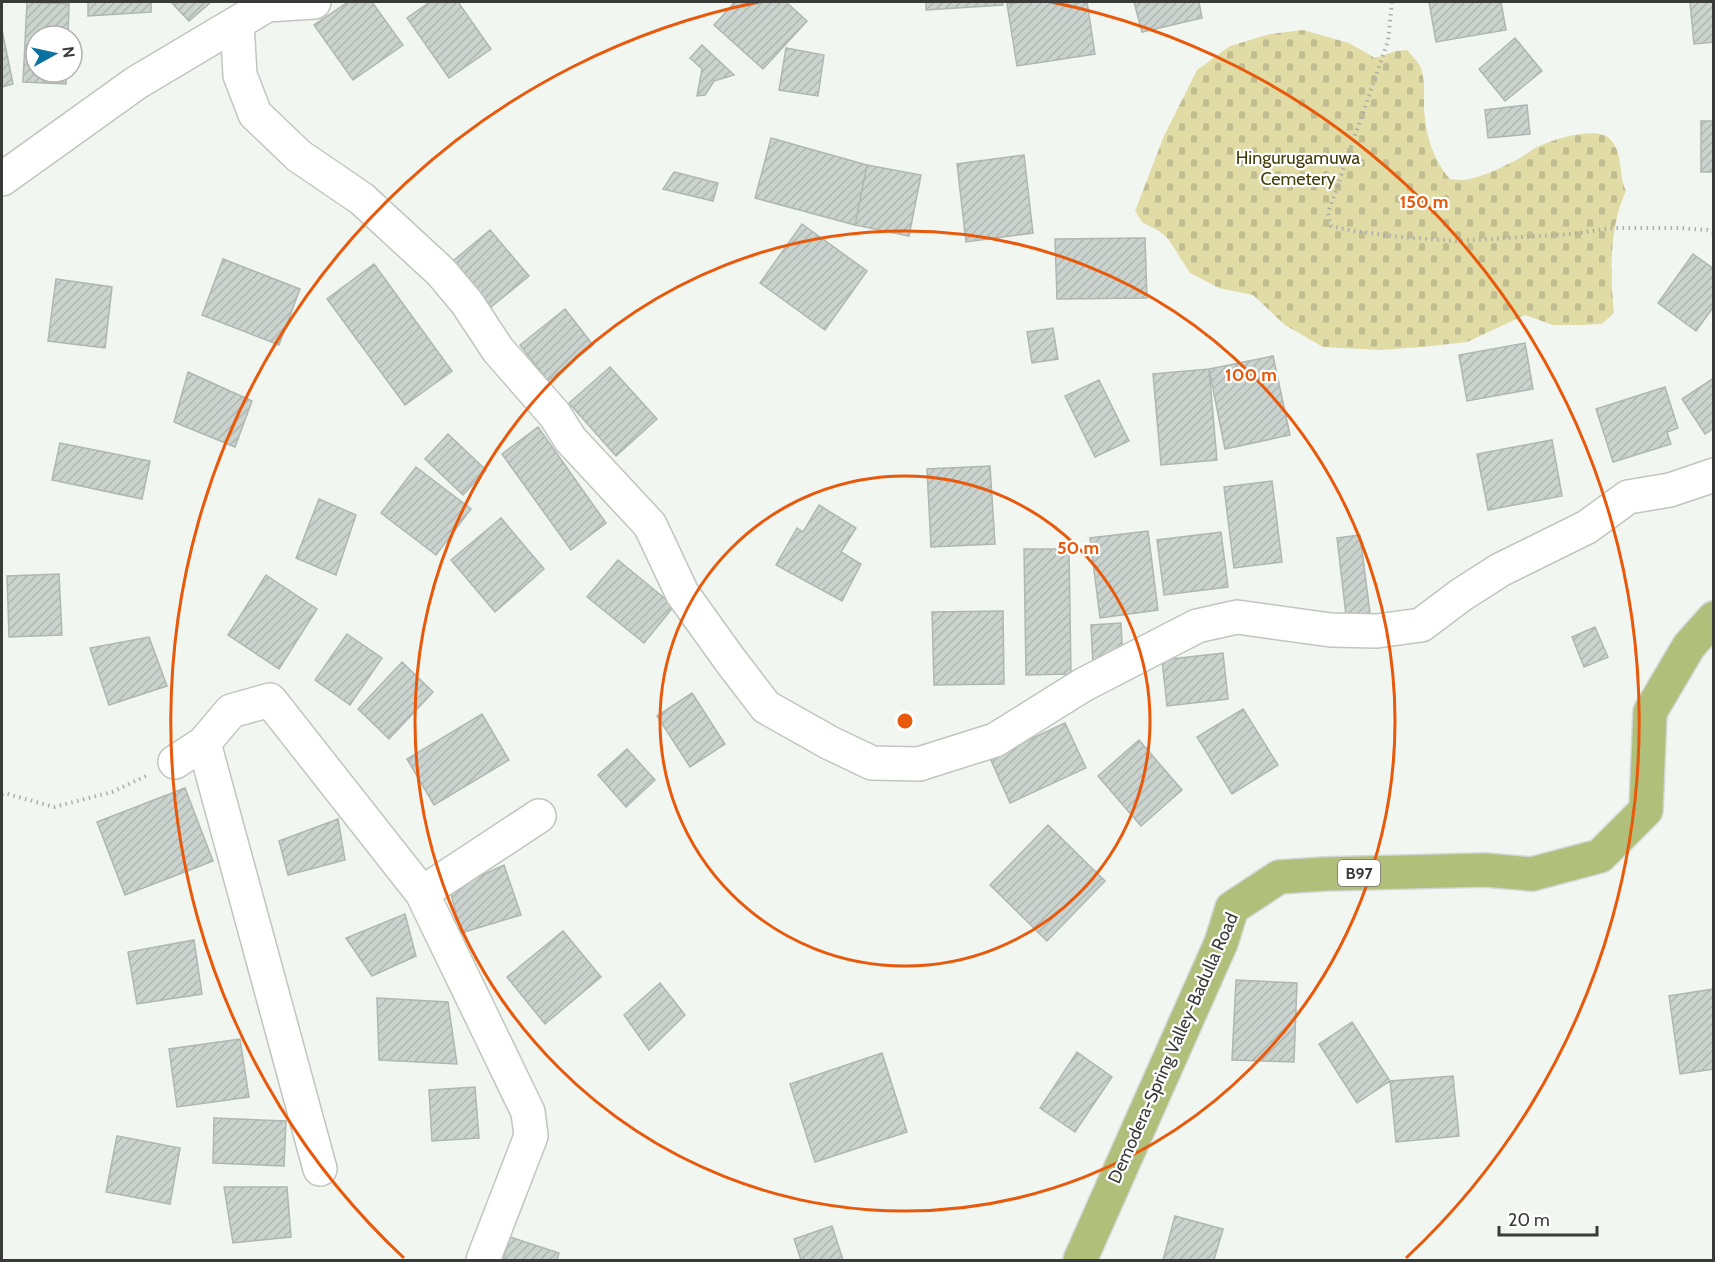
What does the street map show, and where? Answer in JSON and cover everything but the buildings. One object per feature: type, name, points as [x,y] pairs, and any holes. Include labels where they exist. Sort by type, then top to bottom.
[{"type":"main road","name":"Demodera-Spring Valley-Badulla Road","points":[[1080,1260],[1221,943],[1232,908],[1280,877],[1474,870],[1532,874],[1600,856],[1646,810],[1650,712],[1689,646],[1713,618]]},
{"type":"lane","points":[[2,179],[136,83],[267,5],[314,2]]},
{"type":"lane","points":[[237,23],[240,75],[255,114],[299,156],[362,199],[441,272],[467,303],[498,350],[555,415],[570,439],[650,525],[682,593],[766,707],[830,743],[872,763],[919,764],[996,740],[1083,685],[1197,626],[1237,617],[1330,630],[1377,631],[1421,625],[1500,570],[1587,527],[1628,497],[1670,490],[1713,476]]},
{"type":"lane","points":[[175,762],[204,742],[231,711],[270,700],[422,893],[528,1112],[531,1136],[483,1260]]},
{"type":"lane","points":[[204,742],[320,1169]]},
{"type":"lane","points":[[422,893],[539,816]]},
{"type":"path","points":[[1392,2],[1388,41],[1328,213],[1331,226],[1377,234],[1456,241],[1571,234],[1614,228],[1680,228],[1707,230],[1713,233]]},
{"type":"path","points":[[2,794],[4,792],[54,807],[112,792],[175,762]]},
{"type":"green space","name":"Hingurugamuwa Cemetery","points":[[1303,30],[1349,43],[1375,58],[1407,50],[1421,68],[1428,135],[1438,163],[1450,179],[1471,179],[1485,174],[1541,145],[1568,136],[1597,133],[1610,139],[1617,151],[1626,191],[1616,220],[1612,251],[1614,313],[1602,324],[1583,325],[1553,325],[1525,315],[1467,342],[1381,350],[1323,347],[1285,325],[1253,295],[1219,288],[1190,273],[1169,240],[1159,231],[1142,222],[1135,211],[1164,136],[1197,70],[1230,46],[1270,34]]}]
